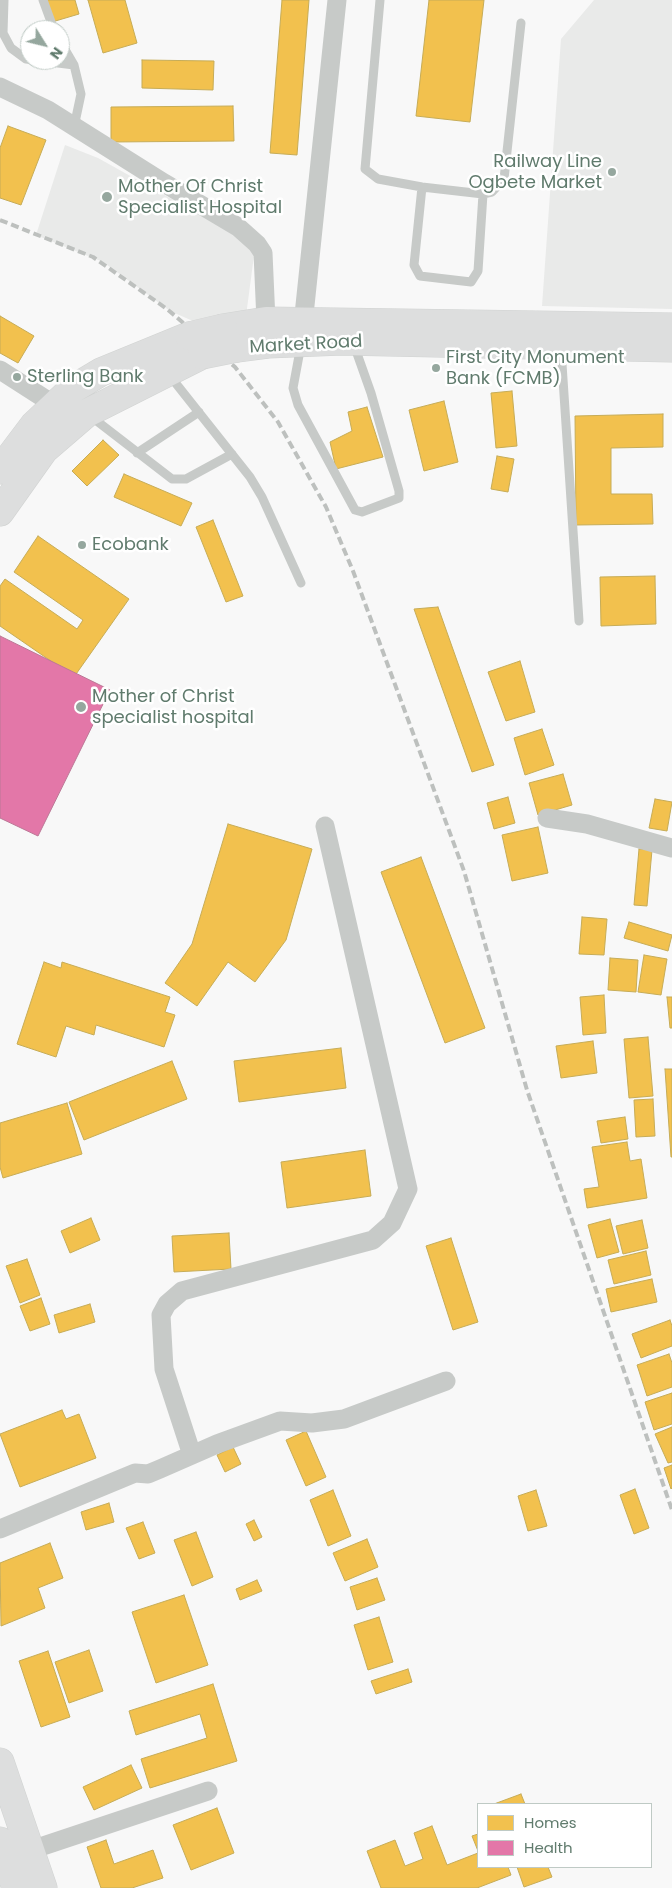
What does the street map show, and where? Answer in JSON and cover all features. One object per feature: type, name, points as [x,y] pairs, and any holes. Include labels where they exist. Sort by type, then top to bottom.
[{"type":"main road","name":"Market Road","points":[[0,470],[34,425],[53,404],[70,390],[102,372],[195,345],[230,338],[266,321],[302,332],[352,341],[672,348]]},
{"type":"main road","name":"Market Road","points":[[230,338],[268,344],[302,332],[672,327]]},
{"type":"main road","name":"Market Road","points":[[0,512],[44,450],[86,414],[167,372],[195,345]]},
{"type":"main road","points":[[0,1762],[43,1888]]},
{"type":"main road","points":[[0,1841],[16,1888]]},
{"type":"street","points":[[302,332],[337,0]]},
{"type":"street","points":[[0,87],[26,98],[238,227],[257,244],[263,253],[266,321]]},
{"type":"street","points":[[0,370],[53,404]]},
{"type":"street","points":[[547,818],[587,824],[672,848]]},
{"type":"street","points":[[192,1456],[164,1369],[161,1315],[167,1304],[182,1291],[373,1240],[392,1223],[408,1189],[325,826]]},
{"type":"street","points":[[0,1529],[135,1473],[148,1474],[280,1421],[312,1424],[344,1419],[446,1381]]},
{"type":"street","points":[[31,1850],[208,1791]]},
{"type":"lane","points":[[4,0],[4,33],[11,48],[26,59],[74,65]]},
{"type":"lane","points":[[43,0],[50,20]]},
{"type":"lane","points":[[380,0],[365,168],[378,179],[422,188],[484,194],[492,192],[504,179],[520,22]]},
{"type":"lane","points":[[70,58],[74,65],[81,94],[74,127]]},
{"type":"lane","points":[[422,188],[414,265],[420,276],[471,282],[478,271],[484,194]]},
{"type":"lane","points":[[302,332],[293,388],[298,405],[355,510],[362,512],[399,498],[399,491],[371,393],[352,341]]},
{"type":"lane","points":[[561,346],[579,621]]},
{"type":"lane","points":[[167,372],[250,477],[262,497],[301,584]]},
{"type":"lane","points":[[137,453],[199,412]]},
{"type":"lane","points":[[86,414],[172,479],[179,480],[232,454]]},
{"type":"shaded area","name":"Railway Line Ogbete Market","points":[[594,0],[672,0],[672,309],[542,306],[561,39]]},
{"type":"shaded area","name":"Mother Of Christ Specialist Hospital","points":[[65,145],[98,158],[247,241],[255,248],[246,316],[193,321],[170,311],[103,262],[36,235]]},
{"type":"building: Homes","points":[[46,0],[75,0],[79,14],[59,20],[51,20]]},
{"type":"building: Homes","points":[[88,0],[125,0],[137,43],[103,53]]},
{"type":"building: Homes","points":[[282,0],[309,0],[297,155],[270,153]]},
{"type":"building: Homes","points":[[429,0],[484,0],[470,122],[416,116]]},
{"type":"building: Homes","points":[[142,60],[214,61],[213,90],[142,88]]},
{"type":"building: Homes","points":[[233,106],[234,141],[111,142],[111,107]]},
{"type":"building: Homes","points":[[8,126],[46,140],[21,205],[0,198],[0,148]]},
{"type":"building: Homes","points":[[0,316],[34,336],[18,363],[0,353]]},
{"type":"building: Homes","points":[[512,391],[517,446],[496,448],[491,393]]},
{"type":"building: Homes","points":[[444,401],[458,462],[424,471],[409,410]]},
{"type":"building: Homes","points":[[367,407],[383,457],[336,469],[330,442],[352,431],[348,412]]},
{"type":"building: Homes","points":[[663,414],[663,447],[611,448],[611,494],[652,494],[653,524],[576,525],[575,416]]},
{"type":"building: Homes","points":[[103,440],[119,455],[87,486],[72,471]]},
{"type":"building: Homes","points":[[497,456],[514,459],[508,492],[491,489]]},
{"type":"building: Homes","points":[[124,474],[192,503],[181,526],[114,497]]},
{"type":"building: Homes","points":[[213,520],[243,596],[226,602],[196,527]]},
{"type":"building: Homes","points":[[38,536],[129,599],[74,677],[0,626],[0,586],[5,579],[77,629],[83,620],[14,572]]},
{"type":"building: Homes","points":[[655,576],[656,624],[601,626],[600,577]]},
{"type":"building: Homes","points":[[438,607],[494,765],[472,772],[414,609]]},
{"type":"building: Homes","points":[[520,661],[535,712],[506,721],[488,672]]},
{"type":"building: Homes","points":[[542,729],[554,765],[525,775],[514,738]]},
{"type":"building: Homes","points":[[563,774],[572,805],[538,815],[529,783]]},
{"type":"building: Homes","points":[[508,797],[515,823],[494,829],[487,803]]},
{"type":"building: Homes","points":[[655,799],[672,802],[667,831],[649,828]]},
{"type":"building: Homes","points":[[228,824],[312,849],[286,940],[255,982],[228,962],[197,1006],[165,983],[192,944]]},
{"type":"building: Homes","points":[[538,827],[548,873],[512,881],[502,835]]},
{"type":"building: Homes","points":[[639,849],[652,850],[647,906],[634,905]]},
{"type":"building: Homes","points":[[421,857],[485,1028],[445,1043],[381,872]]},
{"type":"building: Homes","points":[[582,917],[607,919],[604,955],[579,954]]},
{"type":"building: Homes","points":[[629,922],[672,935],[668,951],[624,938]]},
{"type":"building: Homes","points":[[644,955],[667,959],[661,995],[638,992]]},
{"type":"building: Homes","points":[[610,958],[638,960],[636,992],[608,990]]},
{"type":"building: Homes","points":[[44,962],[61,968],[62,962],[170,997],[165,1012],[175,1015],[164,1047],[96,1025],[94,1035],[66,1026],[56,1057],[17,1044]]},
{"type":"building: Homes","points":[[604,995],[606,1033],[583,1035],[580,997]]},
{"type":"building: Homes","points":[[667,997],[672,997],[672,1028],[670,1028]]},
{"type":"building: Homes","points":[[648,1037],[653,1096],[629,1098],[624,1039]]},
{"type":"building: Homes","points":[[593,1041],[597,1073],[561,1078],[556,1046]]},
{"type":"building: Homes","points":[[341,1048],[346,1088],[239,1102],[234,1061]]},
{"type":"building: Homes","points":[[172,1061],[187,1099],[84,1140],[69,1102]]},
{"type":"building: Homes","points":[[665,1069],[672,1069],[672,1157],[671,1157]]},
{"type":"building: Homes","points":[[653,1099],[655,1136],[636,1137],[634,1100]]},
{"type":"building: Homes","points":[[67,1103],[82,1154],[3,1178],[0,1167],[0,1123]]},
{"type":"building: Homes","points":[[625,1117],[628,1139],[601,1143],[597,1121]]},
{"type":"building: Homes","points":[[627,1142],[630,1161],[641,1159],[647,1198],[587,1208],[584,1189],[599,1187],[592,1147]]},
{"type":"building: Homes","points":[[365,1150],[371,1196],[287,1208],[281,1162]]},
{"type":"building: Homes","points":[[91,1218],[100,1240],[70,1253],[61,1231]]},
{"type":"building: Homes","points":[[610,1219],[619,1252],[597,1258],[588,1225]]},
{"type":"building: Homes","points":[[642,1220],[648,1248],[623,1254],[616,1226]]},
{"type":"building: Homes","points":[[229,1233],[231,1269],[174,1272],[172,1236]]},
{"type":"building: Homes","points":[[451,1238],[478,1322],[453,1330],[426,1246]]},
{"type":"building: Homes","points":[[646,1251],[651,1275],[614,1284],[608,1260]]},
{"type":"building: Homes","points":[[27,1259],[40,1295],[20,1303],[6,1266]]},
{"type":"building: Homes","points":[[652,1279],[657,1302],[611,1312],[606,1289]]},
{"type":"building: Homes","points":[[41,1298],[50,1324],[30,1331],[20,1306]]},
{"type":"building: Homes","points":[[90,1304],[95,1322],[59,1333],[54,1315]]},
{"type":"building: Homes","points":[[670,1320],[672,1326],[672,1346],[641,1358],[632,1334]]},
{"type":"building: Homes","points":[[669,1354],[672,1363],[672,1387],[647,1396],[637,1365]]},
{"type":"building: Homes","points":[[672,1393],[672,1424],[654,1430],[645,1402]]},
{"type":"building: Homes","points":[[62,1410],[66,1419],[79,1414],[96,1458],[20,1487],[0,1434]]},
{"type":"building: Homes","points":[[672,1427],[672,1462],[668,1463],[655,1434]]},
{"type":"building: Homes","points":[[306,1431],[326,1477],[306,1486],[286,1440]]},
{"type":"building: Homes","points":[[233,1447],[241,1464],[225,1472],[217,1455]]},
{"type":"building: Homes","points":[[672,1465],[672,1488],[671,1489],[664,1468]]},
{"type":"building: Homes","points":[[635,1489],[649,1528],[634,1534],[620,1495]]},
{"type":"building: Homes","points":[[333,1490],[351,1536],[328,1546],[310,1500]]},
{"type":"building: Homes","points":[[536,1490],[547,1526],[528,1531],[518,1496]]},
{"type":"building: Homes","points":[[109,1503],[114,1522],[86,1530],[81,1512]]},
{"type":"building: Homes","points":[[254,1520],[262,1537],[254,1541],[246,1524]]},
{"type":"building: Homes","points":[[143,1522],[155,1553],[139,1559],[126,1528]]},
{"type":"building: Homes","points":[[196,1532],[213,1577],[192,1586],[174,1540]]},
{"type":"building: Homes","points":[[367,1539],[378,1567],[345,1581],[333,1553]]},
{"type":"building: Homes","points":[[50,1543],[63,1578],[38,1588],[45,1608],[1,1626],[0,1563]]},
{"type":"building: Homes","points":[[377,1578],[385,1600],[357,1610],[350,1587]]},
{"type":"building: Homes","points":[[257,1580],[262,1591],[240,1600],[236,1589]]},
{"type":"building: Homes","points":[[184,1595],[208,1665],[156,1683],[132,1612]]},
{"type":"building: Homes","points":[[379,1617],[393,1662],[368,1670],[354,1625]]},
{"type":"building: Homes","points":[[89,1650],[103,1691],[69,1703],[55,1662]]},
{"type":"building: Homes","points":[[48,1651],[70,1717],[41,1727],[19,1661]]},
{"type":"building: Homes","points":[[408,1669],[412,1682],[376,1694],[371,1681]]},
{"type":"building: Homes","points":[[213,1684],[237,1761],[150,1788],[141,1759],[207,1738],[200,1714],[136,1735],[129,1711]]},
{"type":"building: Homes","points":[[131,1765],[142,1788],[94,1810],[83,1787]]},
{"type":"building: Homes","points":[[521,1794],[525,1803],[497,1803]]},
{"type":"building: Homes","points":[[217,1808],[234,1853],[191,1870],[173,1825]]},
{"type":"building: Homes","points":[[432,1826],[447,1865],[477,1853],[477,1868],[508,1868],[511,1875],[477,1888],[381,1888],[367,1851],[395,1840],[405,1866],[423,1859],[414,1833]]},
{"type":"building: Homes","points":[[477,1834],[477,1848],[472,1836]]},
{"type":"building: Homes","points":[[106,1840],[114,1864],[153,1850],[163,1878],[132,1888],[101,1888],[87,1847]]},
{"type":"building: Homes","points":[[517,1868],[548,1868],[552,1877],[524,1887]]},
{"type":"building: Health","points":[[0,636],[110,690],[38,836],[0,818]]},
{"type":"railway","points":[[0,220],[93,257],[167,309],[235,367],[278,422],[326,507],[353,571],[464,871],[527,1090],[672,1510]]},
{"type":"place","name":"Railway Line Ogbete Market","points":[[612,172]]},
{"type":"place","name":"Mother Of Christ Specialist Hospital","points":[[107,197]]},
{"type":"place","name":"First City Monument Bank (FCMB)","points":[[436,368]]},
{"type":"place","name":"Sterling Bank","points":[[17,377]]},
{"type":"place","name":"Ecobank","points":[[82,545]]},
{"type":"place","name":"Mother of Christ specialist hospital","points":[[81,707]]}]
